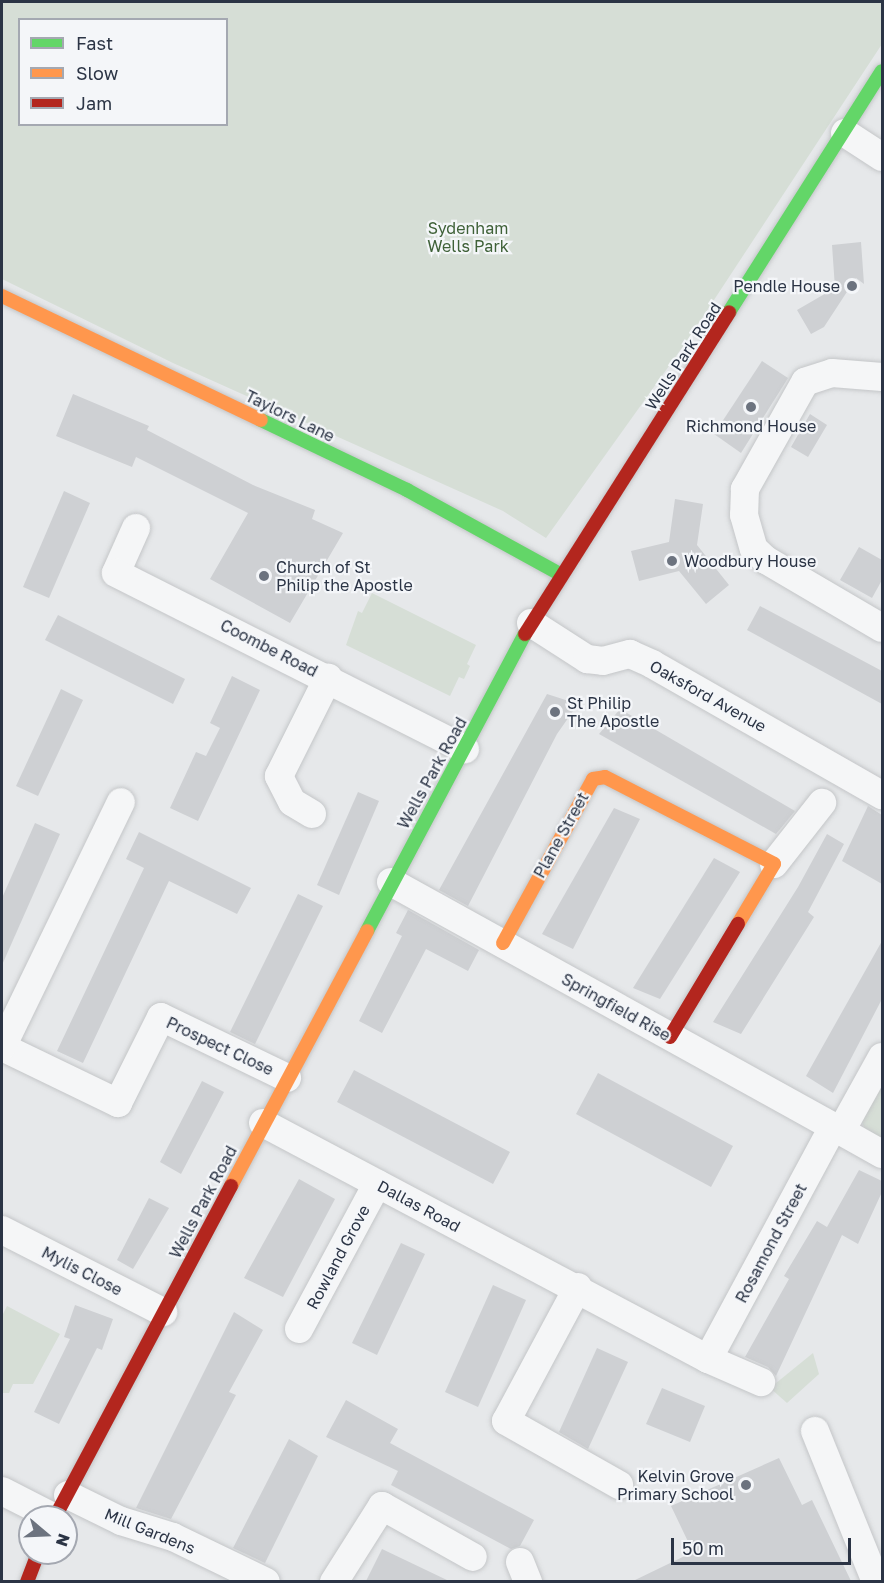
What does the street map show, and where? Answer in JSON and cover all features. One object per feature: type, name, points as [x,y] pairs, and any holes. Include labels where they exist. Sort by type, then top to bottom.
[{"type":"street","name":"Wells Park Road","points":[[62,1505],[391,882],[465,749],[531,623],[560,574],[845,133],[882,71]]},
{"type":"street","points":[[845,133],[882,157]]},
{"type":"street","name":"Taylors Lane","points":[[2,296],[407,490],[560,574]]},
{"type":"street","points":[[882,377],[832,373],[804,382],[745,489],[744,516],[754,549],[766,560],[882,628]]},
{"type":"street","name":"Coombe Road","points":[[136,528],[116,573],[465,749]]},
{"type":"street","name":"Oaksford Avenue","points":[[531,623],[587,659],[603,661],[630,654],[652,664],[882,795]]},
{"type":"street","points":[[312,814],[292,802],[279,776],[328,678]]},
{"type":"street","name":"Plane Street","points":[[503,943],[593,779],[605,777],[615,781],[774,864]]},
{"type":"street","name":"Prospect Close","points":[[121,802],[2,1047],[118,1103],[161,1017],[287,1078]]},
{"type":"street","points":[[670,1037],[774,864],[822,803]]},
{"type":"street","name":"Springfield Rise","points":[[391,882],[837,1129]]},
{"type":"street","name":"Rosamond Street","points":[[708,1359],[837,1129],[882,1057]]},
{"type":"street","name":"Dallas Road","points":[[263,1123],[578,1287],[708,1359],[761,1382]]},
{"type":"street","points":[[837,1129],[882,1154]]},
{"type":"street","name":"Rowland Grove","points":[[299,1329],[377,1184]]},
{"type":"street","name":"Mylis Close","points":[[2,1230],[163,1312]]},
{"type":"street","points":[[578,1287],[501,1430],[619,1485]]},
{"type":"street","points":[[815,1431],[876,1581]]},
{"type":"street","name":"Mill Gardens","points":[[2,1491],[44,1505]]},
{"type":"street","points":[[334,1581],[382,1506],[473,1557]]},
{"type":"street","name":"Mill Gardens","points":[[78,1513],[121,1521],[173,1537],[266,1581]]},
{"type":"street","points":[[27,1581],[33,1565]]},
{"type":"green space","name":"Sydenham Wells Park","points":[[2,2],[882,2],[882,44],[689,338],[546,538],[503,511],[173,363],[2,279]]},
{"type":"green space","points":[[372,593],[476,645],[467,664],[470,666],[464,679],[459,677],[450,696],[346,645],[358,611],[362,613]]},
{"type":"green space","points":[[882,1078],[882,1141],[865,1130],[861,1119]]},
{"type":"green space","points":[[7,1306],[60,1334],[33,1384],[13,1384],[9,1393],[2,1393],[2,1316]]},
{"type":"green space","points":[[813,1353],[819,1374],[787,1403],[770,1388]]},
{"type":"building","name":"Pendle House","points":[[861,242],[864,284],[856,278],[824,327],[811,334],[797,310],[835,288],[832,245]]},
{"type":"building","name":"Richmond House","points":[[762,361],[788,378],[741,453],[714,434]]},
{"type":"building","points":[[73,394],[149,426],[147,430],[253,485],[315,510],[312,519],[343,533],[290,623],[210,579],[248,513],[136,457],[132,467],[56,436]]},
{"type":"building","points":[[810,414],[827,425],[808,457],[791,447]]},
{"type":"building","points":[[64,491],[90,503],[49,598],[23,587]]},
{"type":"building","name":"Woodbury House","points":[[675,499],[703,504],[697,545],[729,585],[706,604],[679,571],[639,581],[631,551],[669,542]]},
{"type":"building","points":[[859,547],[882,560],[882,580],[872,598],[840,580]]},
{"type":"building","points":[[760,606],[882,671],[882,704],[747,630]]},
{"type":"building","points":[[58,615],[185,679],[173,704],[45,640]]},
{"type":"building","points":[[232,676],[260,690],[198,821],[170,808],[196,752],[206,756],[220,728],[210,723]]},
{"type":"building","points":[[61,689],[83,700],[38,796],[16,786]]},
{"type":"building","points":[[547,694],[578,704],[557,734],[468,906],[439,890]]},
{"type":"building","points":[[620,709],[795,811],[776,834],[599,734]]},
{"type":"building","points":[[358,792],[379,801],[339,895],[317,885]]},
{"type":"building","points":[[868,806],[882,815],[882,884],[842,861]]},
{"type":"building","points":[[614,808],[640,819],[573,949],[542,934]]},
{"type":"building","points":[[35,823],[60,834],[2,965],[2,898]]},
{"type":"building","points":[[139,832],[251,888],[237,914],[169,881],[83,1063],[57,1051],[144,868],[126,859]]},
{"type":"building","points":[[827,834],[844,844],[808,912],[814,917],[741,1034],[713,1022],[798,887]]},
{"type":"building","points":[[714,858],[740,872],[660,999],[633,988]]},
{"type":"building","points":[[298,894],[323,906],[255,1044],[230,1032]]},
{"type":"building","points":[[408,910],[479,950],[468,971],[426,949],[382,1033],[359,1021],[402,936],[396,933]]},
{"type":"building","points":[[882,941],[882,999],[833,1093],[806,1076]]},
{"type":"building","points":[[354,1070],[510,1152],[493,1184],[337,1102]]},
{"type":"building","points":[[598,1073],[733,1146],[711,1187],[576,1114]]},
{"type":"building","points":[[202,1081],[224,1092],[181,1174],[160,1162]]},
{"type":"building","points":[[859,1170],[882,1181],[882,1192],[858,1244],[842,1235],[776,1376],[768,1367],[745,1357],[789,1279],[784,1276],[817,1221],[827,1227]]},
{"type":"building","points":[[299,1179],[335,1199],[283,1297],[244,1278]]},
{"type":"building","points":[[149,1198],[169,1208],[133,1269],[117,1260]]},
{"type":"building","points":[[401,1243],[425,1254],[377,1355],[352,1343]]},
{"type":"building","points":[[493,1285],[526,1300],[478,1407],[445,1392]]},
{"type":"building","points":[[75,1305],[113,1319],[102,1350],[97,1348],[59,1424],[34,1412],[70,1339],[64,1337]]},
{"type":"building","points":[[234,1312],[263,1330],[229,1392],[236,1395],[171,1519],[136,1508]]},
{"type":"building","points":[[597,1348],[628,1362],[588,1449],[559,1432]]},
{"type":"building","points":[[662,1388],[705,1406],[690,1442],[646,1424]]},
{"type":"building","points":[[346,1400],[398,1429],[390,1443],[534,1520],[520,1546],[511,1549],[391,1485],[398,1471],[326,1437]]},
{"type":"building","points":[[289,1439],[318,1456],[265,1563],[233,1548]]},
{"type":"building","points":[[779,1458],[802,1505],[812,1500],[851,1581],[633,1581],[693,1552],[671,1506]]},
{"type":"building","points":[[382,1549],[449,1581],[366,1581]]},
{"type":"traffic: fast","points":[[729,312],[882,71]]},
{"type":"traffic: fast","points":[[261,420],[407,490],[560,574]]},
{"type":"traffic: fast","points":[[367,931],[525,634]]},
{"type":"traffic: slow","points":[[2,296],[261,420]]},
{"type":"traffic: slow","points":[[503,943],[593,779],[605,777],[774,864],[738,924]]},
{"type":"traffic: slow","points":[[231,1186],[367,931]]},
{"type":"traffic: jam","points":[[525,634],[729,312]]},
{"type":"traffic: jam","points":[[670,1037],[738,924]]},
{"type":"traffic: jam","points":[[61,1505],[231,1186]]},
{"type":"traffic: jam","points":[[27,1582],[33,1565]]},
{"type":"place","name":"Pendle House","points":[[852,286]]},
{"type":"place","name":"Richmond House","points":[[751,407]]},
{"type":"place","name":"Woodbury House","points":[[672,561]]},
{"type":"place","name":"Church of St Philip the Apostle","points":[[264,576]]},
{"type":"place","name":"St Philip The Apostle","points":[[555,712]]},
{"type":"place","name":"Kelvin Grove Primary School","points":[[746,1485]]}]
